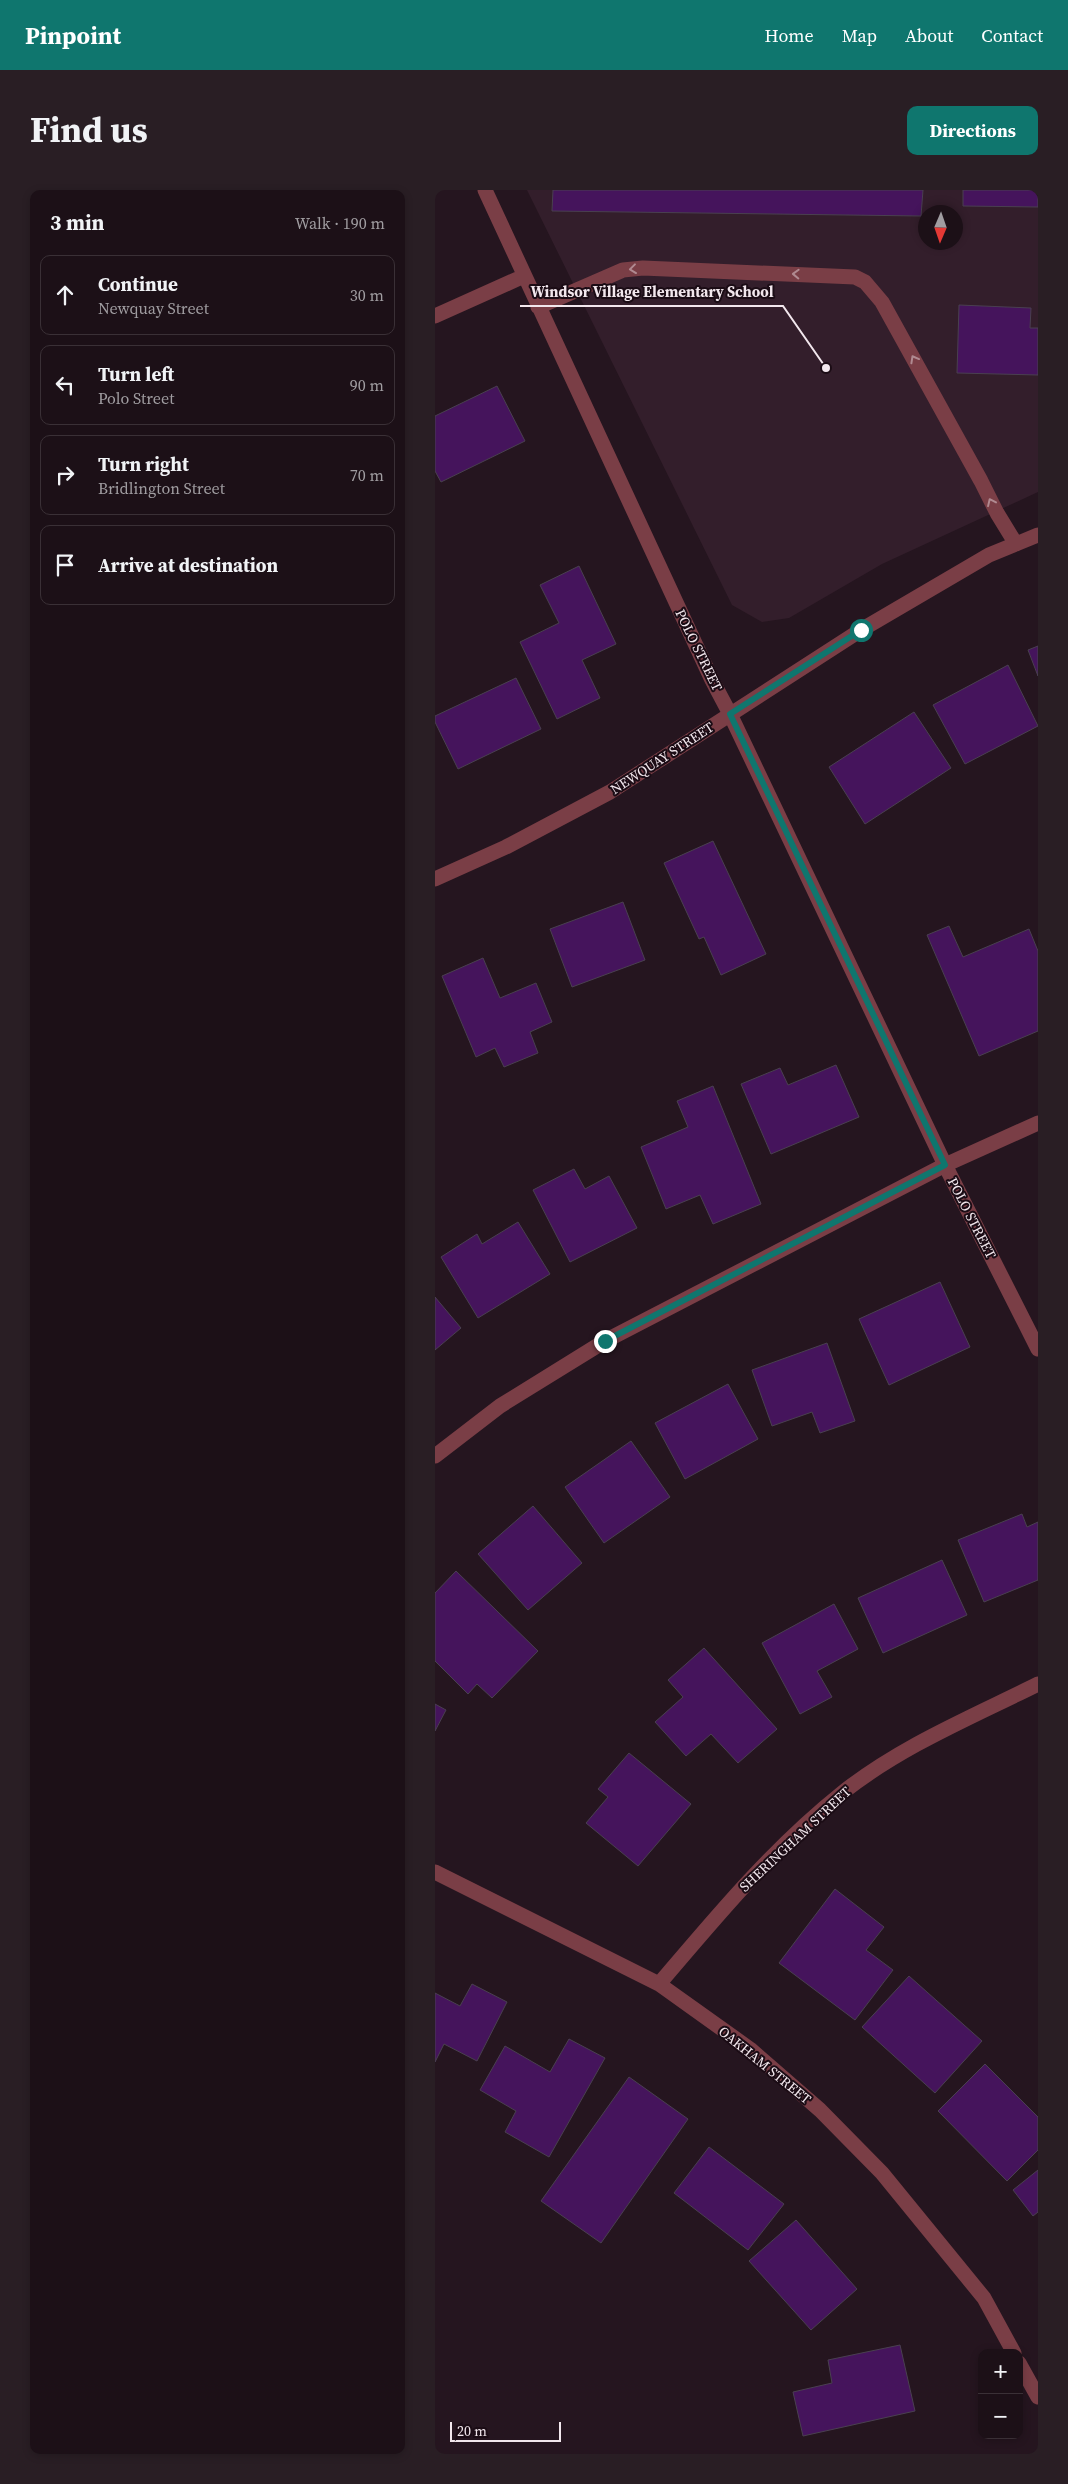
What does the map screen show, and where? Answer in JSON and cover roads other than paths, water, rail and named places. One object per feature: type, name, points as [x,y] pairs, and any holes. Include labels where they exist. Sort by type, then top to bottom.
[{"type":"street","name":"POLO STREET","points":[[485,190],[712,680],[730,714],[945,1165],[1038,1350]]},
{"type":"street","points":[[538,307],[581,290],[623,270],[643,268],[855,277],[865,282],[882,302],[997,513],[1016,544]]},
{"type":"street","points":[[435,316],[524,276]]},
{"type":"street","name":"NEWQUAY STREET","points":[[435,879],[506,847],[611,792],[861,630],[989,555],[1038,535]]},
{"type":"street","points":[[435,1456],[500,1406],[605,1341],[945,1165],[1038,1123]]},
{"type":"street","name":"SHERINGHAM STREET","points":[[659,1984],[742,1887],[843,1792],[910,1747],[1038,1684]]},
{"type":"street","name":"OAKHAM STREET","points":[[435,1872],[659,1984],[750,2049],[820,2110],[882,2173],[984,2298],[1012,2349]]},
{"type":"street","points":[[1023,2370],[1038,2397]]},
{"type":"place","name":"Windsor Village Elementary School","points":[[826,368]]}]
